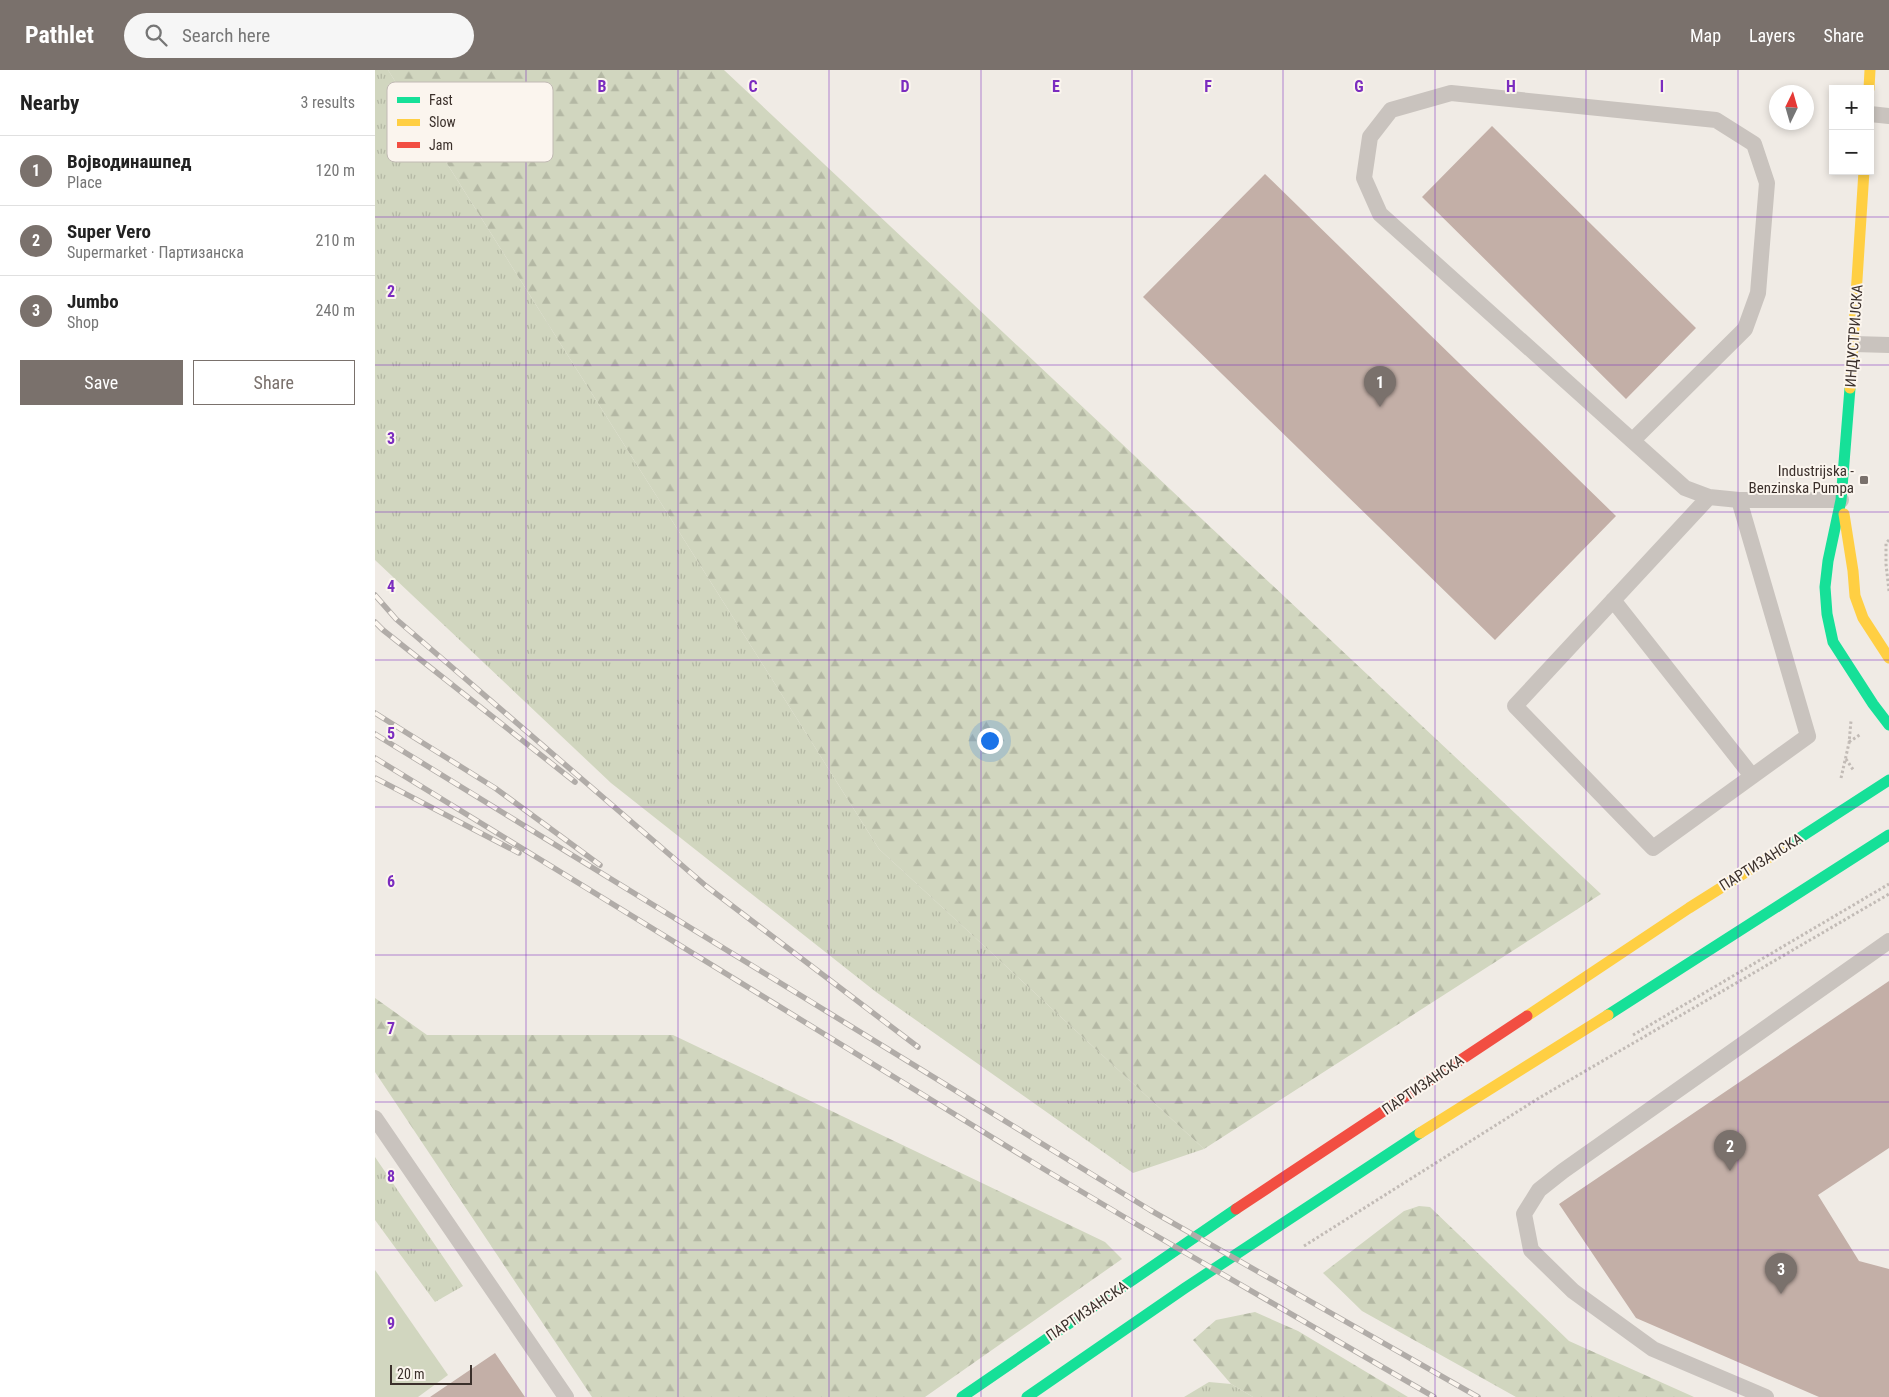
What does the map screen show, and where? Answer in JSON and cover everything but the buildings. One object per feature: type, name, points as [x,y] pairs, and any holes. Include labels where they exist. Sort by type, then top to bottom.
[{"type":"main road","points":[[1869,85],[1870,70]]},
{"type":"main road","name":"ИНДУСТРИЈСКА","points":[[1864,175],[1854,344],[1841,500],[1827,561],[1825,587],[1827,614],[1833,642],[1873,704],[1889,725]]},
{"type":"main road","name":"ИНДУСТРИЈСКА","points":[[1841,500],[1853,570],[1855,596],[1863,618],[1889,658]]},
{"type":"main road","name":"ПАРТИЗАНСКА","points":[[962,1397],[1288,1175],[1689,908],[1849,808],[1889,780]]},
{"type":"main road","points":[[1027,1397],[1185,1288],[1445,1116],[1580,1033],[1889,835]]},
{"type":"lane","points":[[1633,440],[1745,330],[1758,292],[1767,183],[1754,144],[1716,120],[1451,93],[1391,110],[1369,137],[1364,178],[1380,214],[1685,488],[1709,497],[1739,500],[1841,500]]},
{"type":"lane","points":[[1874,114],[1889,116]]},
{"type":"lane","points":[[1854,344],[1889,345]]},
{"type":"lane","points":[[1709,497],[1515,706],[1653,848],[1808,736],[1739,500]]},
{"type":"lane","points":[[1613,600],[1752,776]]},
{"type":"lane","points":[[1766,1397],[1653,1349],[1573,1291],[1531,1250],[1524,1214],[1539,1190],[1563,1171],[1889,941]]},
{"type":"lane","points":[[375,1118],[566,1397]]},
{"type":"path","points":[[1889,540],[1886,543],[1886,564],[1889,591]]},
{"type":"path","points":[[1841,780],[1848,751],[1851,717]]},
{"type":"path","points":[[1627,1038],[1889,884]]},
{"type":"path","points":[[1298,1249],[1539,1098],[1889,894]]},
{"type":"green space","points":[[375,70],[388,70],[396,82],[387,82],[387,162],[446,162],[879,849],[1204,1149],[1133,1173],[876,992],[611,783],[375,560]]},
{"type":"green space","points":[[388,70],[724,70],[1601,894],[1204,1149],[879,849],[446,162],[553,162],[553,82],[396,82]]},
{"type":"green space","points":[[375,998],[427,1035],[673,1035],[1105,1242],[1122,1259],[925,1397],[592,1397],[375,1072]]},
{"type":"green space","points":[[375,1157],[463,1286],[435,1302],[375,1220]]},
{"type":"green space","points":[[1419,1206],[1430,1207],[1569,1341],[1694,1397],[1516,1397],[1362,1311],[1323,1273],[1404,1211]]},
{"type":"green space","points":[[375,1270],[448,1375],[418,1397],[375,1397]]},
{"type":"green space","points":[[1255,1312],[1298,1331],[1408,1397],[1253,1397],[1231,1384],[1193,1340],[1216,1320]]},
{"type":"green space","points":[[1209,1382],[1231,1384],[1253,1397],[1184,1397]]},
{"type":"railway","points":[[375,595],[396,619],[706,886],[918,1047]]},
{"type":"railway","points":[[375,622],[575,782]]},
{"type":"railway","points":[[375,713],[495,788],[600,865]]},
{"type":"railway","points":[[375,734],[1150,1210],[1478,1397]]},
{"type":"railway","points":[[375,758],[1047,1171],[1434,1397]]},
{"type":"railway","points":[[375,778],[519,853]]},
{"type":"traffic: fast","points":[[1850,388],[1841,500],[1828,561],[1825,587],[1827,614],[1833,642],[1873,704],[1889,725]]},
{"type":"traffic: fast","points":[[1784,848],[1889,780]]},
{"type":"traffic: fast","points":[[1608,1015],[1889,835]]},
{"type":"traffic: fast","points":[[1027,1397],[1185,1288],[1420,1133]]},
{"type":"traffic: fast","points":[[962,1397],[1236,1209]]},
{"type":"traffic: slow","points":[[1869,85],[1870,70]]},
{"type":"traffic: slow","points":[[1850,388],[1864,175]]},
{"type":"traffic: slow","points":[[1844,514],[1855,596],[1863,618],[1889,658]]},
{"type":"traffic: slow","points":[[1527,1016],[1689,908],[1784,848]]},
{"type":"traffic: slow","points":[[1420,1133],[1608,1015]]},
{"type":"traffic: jam","points":[[1236,1209],[1527,1016]]},
{"type":"place","name":"Војводинашпед","points":[[1380,407]]},
{"type":"place","name":"Industrijska - Benzinska Pumpa","points":[[1864,480]]},
{"type":"place","name":"Super Vero","points":[[1730,1171]]},
{"type":"place","name":"Jumbo","points":[[1781,1294]]}]
